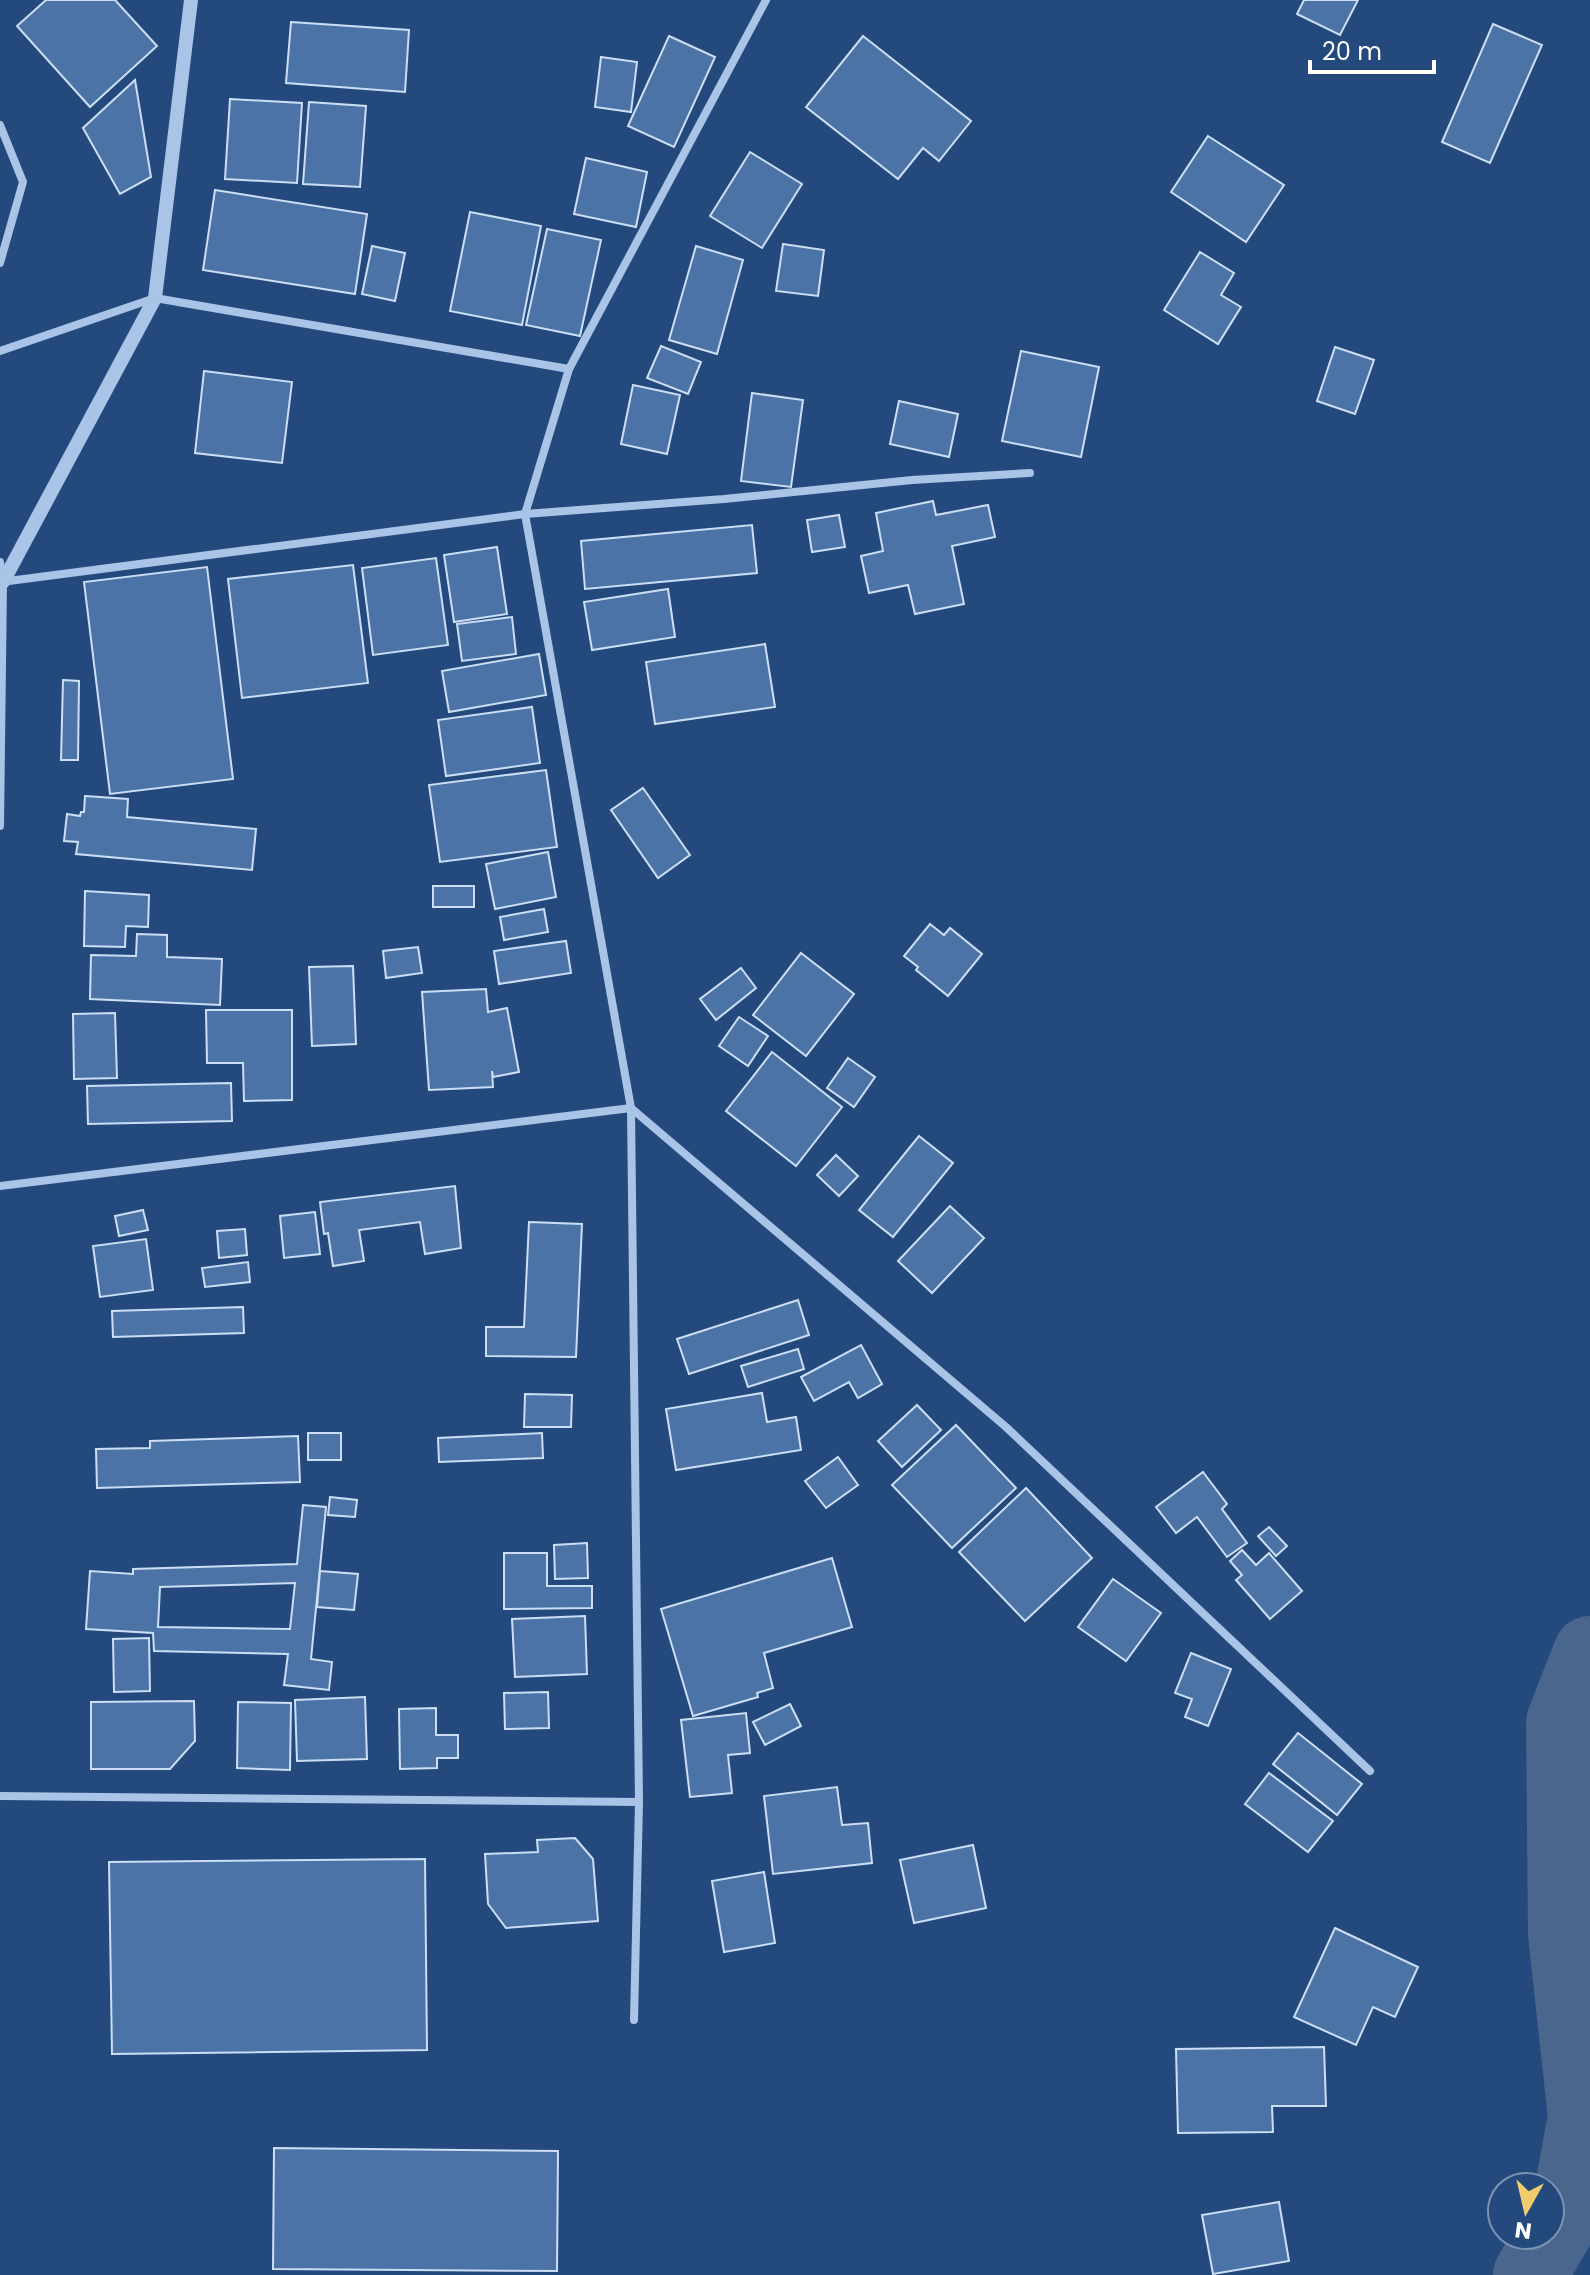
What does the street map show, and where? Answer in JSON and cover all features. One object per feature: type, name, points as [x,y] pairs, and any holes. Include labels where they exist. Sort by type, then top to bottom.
[{"type":"street","points":[[1,582],[155,298],[191,0]]},
{"type":"street","points":[[634,2020],[639,1802],[631,1108],[525,514],[569,369],[766,0]]},
{"type":"street","points":[[0,125],[23,182],[0,263]]},
{"type":"street","points":[[0,351],[155,298],[569,369]]},
{"type":"street","points":[[1,582],[525,514],[724,499],[912,480],[1030,473]]},
{"type":"street","points":[[0,562],[0,826]]},
{"type":"street","points":[[0,1186],[631,1108],[1006,1427],[1370,1771]]},
{"type":"street","points":[[0,1796],[639,1802]]},
{"type":"building","points":[[46,0],[115,0],[157,46],[90,107],[17,26]]},
{"type":"building","points":[[1304,0],[1358,0],[1340,35],[1297,14]]},
{"type":"building","points":[[291,22],[409,30],[405,92],[286,83]]},
{"type":"building","points":[[1493,24],[1542,45],[1490,163],[1442,142]]},
{"type":"building","points":[[669,36],[715,57],[674,147],[628,126]]},
{"type":"building","points":[[863,36],[971,121],[939,161],[923,148],[898,179],[806,107]]},
{"type":"building","points":[[601,57],[637,62],[631,112],[595,107]]},
{"type":"building","points":[[135,80],[151,177],[120,194],[83,128]]},
{"type":"building","points":[[230,99],[302,103],[297,183],[225,179]]},
{"type":"building","points":[[309,102],[366,106],[360,187],[303,184]]},
{"type":"building","points":[[1208,136],[1284,185],[1246,242],[1171,192]]},
{"type":"building","points":[[750,152],[802,184],[762,248],[710,216]]},
{"type":"building","points":[[586,158],[647,172],[636,227],[574,214]]},
{"type":"building","points":[[215,190],[367,214],[355,294],[203,270]]},
{"type":"building","points":[[470,212],[541,226],[522,325],[450,311]]},
{"type":"building","points":[[547,229],[601,240],[580,336],[526,325]]},
{"type":"building","points":[[783,244],[824,250],[818,296],[776,291]]},
{"type":"building","points":[[372,246],[405,253],[395,301],[362,294]]},
{"type":"building","points":[[696,246],[743,260],[717,354],[669,340]]},
{"type":"building","points":[[1200,252],[1234,273],[1221,295],[1241,307],[1218,344],[1164,310]]},
{"type":"building","points":[[661,346],[701,362],[688,394],[647,378]]},
{"type":"building","points":[[1335,347],[1374,360],[1355,414],[1317,401]]},
{"type":"building","points":[[1021,351],[1099,367],[1081,457],[1002,441]]},
{"type":"building","points":[[204,371],[292,382],[282,463],[195,453]]},
{"type":"building","points":[[633,385],[680,395],[667,454],[621,444]]},
{"type":"building","points":[[752,393],[803,400],[791,487],[741,481]]},
{"type":"building","points":[[899,401],[958,414],[949,457],[890,444]]},
{"type":"building","points":[[933,501],[936,515],[988,505],[995,537],[952,546],[964,604],[915,614],[908,585],[869,593],[861,556],[883,551],[876,513]]},
{"type":"building","points":[[839,515],[845,547],[812,552],[807,520]]},
{"type":"building","points":[[752,525],[757,573],[585,589],[581,541]]},
{"type":"building","points":[[497,547],[507,614],[454,622],[444,555]]},
{"type":"building","points":[[436,558],[448,645],[373,655],[362,568]]},
{"type":"building","points":[[353,565],[368,683],[242,698],[228,579]]},
{"type":"building","points":[[207,567],[233,779],[110,794],[84,582]]},
{"type":"building","points":[[668,589],[675,637],[592,650],[584,602]]},
{"type":"building","points":[[512,617],[516,654],[462,661],[457,624]]},
{"type":"building","points":[[765,644],[775,707],[655,724],[646,662]]},
{"type":"building","points":[[539,654],[546,695],[449,712],[442,671]]},
{"type":"building","points":[[63,680],[79,681],[78,760],[61,760]]},
{"type":"building","points":[[532,707],[540,763],[446,776],[438,720]]},
{"type":"building","points":[[546,770],[557,847],[440,862],[429,785]]},
{"type":"building","points":[[643,788],[690,855],[658,878],[611,810]]},
{"type":"building","points":[[85,796],[128,799],[127,817],[256,829],[252,870],[76,854],[78,842],[64,841],[67,814],[80,816],[84,812]]},
{"type":"building","points":[[548,852],[556,897],[495,909],[486,864]]},
{"type":"building","points":[[433,886],[474,886],[474,907],[433,907]]},
{"type":"building","points":[[85,891],[149,895],[148,927],[126,926],[125,947],[84,946]]},
{"type":"building","points":[[544,909],[548,932],[504,940],[500,917]]},
{"type":"building","points":[[930,924],[944,935],[950,928],[982,954],[948,996],[904,956]]},
{"type":"building","points":[[137,934],[167,935],[167,957],[222,959],[220,1005],[90,999],[91,955],[136,956]]},
{"type":"building","points":[[566,941],[571,973],[499,984],[494,951]]},
{"type":"building","points":[[418,947],[422,973],[386,978],[383,951]]},
{"type":"building","points":[[801,953],[854,994],[806,1056],[753,1015]]},
{"type":"building","points":[[353,966],[356,1044],[312,1046],[309,967]]},
{"type":"building","points":[[741,968],[756,988],[716,1020],[700,999]]},
{"type":"building","points":[[486,989],[488,1012],[507,1008],[519,1072],[493,1077],[492,1071],[493,1087],[429,1090],[422,992]]},
{"type":"building","points":[[206,1010],[292,1010],[292,1100],[244,1101],[243,1063],[207,1063]]},
{"type":"building","points":[[115,1013],[117,1078],[74,1079],[73,1014]]},
{"type":"building","points":[[739,1017],[768,1036],[748,1066],[719,1046]]},
{"type":"building","points":[[772,1052],[842,1107],[796,1166],[726,1111]]},
{"type":"building","points":[[848,1058],[875,1077],[854,1107],[827,1088]]},
{"type":"building","points":[[231,1083],[232,1121],[88,1124],[87,1086]]},
{"type":"building","points":[[919,1136],[953,1163],[893,1237],[859,1210]]},
{"type":"building","points":[[836,1155],[858,1176],[839,1196],[817,1175]]},
{"type":"building","points":[[455,1186],[461,1248],[425,1254],[420,1222],[359,1230],[364,1261],[333,1266],[328,1233],[324,1234],[320,1202]]},
{"type":"building","points":[[950,1206],[984,1238],[932,1293],[898,1261]]},
{"type":"building","points":[[143,1210],[148,1230],[119,1236],[115,1216]]},
{"type":"building","points":[[315,1212],[320,1254],[284,1258],[280,1216]]},
{"type":"building","points":[[529,1222],[582,1224],[576,1357],[486,1356],[486,1327],[524,1327]]},
{"type":"building","points":[[245,1229],[247,1255],[219,1258],[217,1231]]},
{"type":"building","points":[[146,1239],[153,1290],[100,1297],[93,1246]]},
{"type":"building","points":[[248,1262],[250,1282],[205,1287],[202,1268]]},
{"type":"building","points":[[798,1300],[809,1335],[689,1374],[677,1339]]},
{"type":"building","points":[[243,1307],[244,1333],[113,1337],[112,1311]]},
{"type":"building","points":[[861,1345],[882,1384],[858,1398],[849,1382],[814,1401],[801,1377]]},
{"type":"building","points":[[798,1349],[804,1369],[748,1387],[741,1366]]},
{"type":"building","points":[[762,1393],[767,1422],[796,1417],[801,1450],[676,1470],[666,1409]]},
{"type":"building","points":[[525,1394],[572,1395],[571,1427],[524,1427]]},
{"type":"building","points":[[917,1405],[941,1430],[902,1467],[878,1441]]},
{"type":"building","points":[[956,1425],[1016,1488],[952,1548],[892,1485]]},
{"type":"building","points":[[308,1433],[341,1433],[341,1460],[308,1460]]},
{"type":"building","points":[[542,1433],[543,1458],[439,1462],[438,1438]]},
{"type":"building","points":[[298,1436],[300,1482],[97,1488],[96,1449],[150,1448],[150,1441]]},
{"type":"building","points":[[838,1457],[858,1485],[826,1508],[805,1481]]},
{"type":"building","points":[[1203,1472],[1227,1504],[1222,1509],[1247,1543],[1227,1557],[1197,1517],[1176,1533],[1156,1507]]},
{"type":"building","points":[[1026,1488],[1092,1558],[1025,1621],[959,1552]]},
{"type":"building","points":[[330,1497],[357,1500],[355,1517],[328,1515]]},
{"type":"building","points":[[303,1505],[326,1507],[311,1659],[332,1662],[329,1690],[284,1685],[288,1654],[154,1651],[153,1633],[86,1629],[90,1571],[133,1574],[133,1569],[297,1564]],"holes":[[[295,1583],[290,1629],[158,1627],[160,1587]]]},
{"type":"building","points":[[1269,1527],[1287,1546],[1276,1556],[1258,1536]]},
{"type":"building","points":[[587,1543],[588,1578],[555,1579],[554,1545]]},
{"type":"building","points":[[1242,1550],[1256,1565],[1269,1553],[1302,1591],[1270,1619],[1236,1580],[1242,1575],[1230,1561]]},
{"type":"building","points":[[504,1553],[547,1553],[547,1586],[592,1586],[592,1608],[504,1609]]},
{"type":"building","points":[[832,1558],[852,1627],[764,1653],[773,1688],[757,1693],[758,1697],[693,1716],[661,1609]]},
{"type":"building","points":[[320,1571],[358,1574],[354,1610],[317,1607]]},
{"type":"building","points":[[1113,1579],[1161,1613],[1126,1661],[1078,1627]]},
{"type":"building","points":[[585,1616],[587,1674],[515,1677],[512,1619]]},
{"type":"building","points":[[149,1638],[150,1691],[114,1692],[113,1639]]},
{"type":"building","points":[[1191,1653],[1231,1669],[1208,1726],[1185,1717],[1192,1699],[1175,1693]]},
{"type":"building","points":[[548,1692],[549,1728],[505,1729],[504,1693]]},
{"type":"building","points":[[365,1697],[367,1759],[297,1761],[295,1700]]},
{"type":"building","points":[[194,1701],[195,1741],[170,1769],[91,1769],[91,1702]]},
{"type":"building","points":[[238,1702],[291,1703],[290,1770],[237,1768]]},
{"type":"building","points":[[790,1704],[801,1726],[765,1745],[753,1722]]},
{"type":"building","points":[[436,1708],[436,1735],[458,1735],[458,1758],[437,1758],[437,1768],[400,1769],[399,1709]]},
{"type":"building","points":[[746,1713],[750,1753],[728,1755],[732,1793],[690,1797],[681,1720]]},
{"type":"building","points":[[1298,1733],[1362,1784],[1337,1815],[1273,1764]]},
{"type":"building","points":[[1269,1773],[1333,1821],[1308,1852],[1245,1804]]},
{"type":"building","points":[[837,1787],[842,1825],[868,1823],[872,1863],[773,1874],[764,1796]]},
{"type":"building","points":[[575,1838],[593,1859],[598,1921],[506,1928],[488,1904],[485,1854],[538,1852],[537,1840]]},
{"type":"building","points":[[973,1845],[986,1908],[914,1923],[900,1860]]},
{"type":"building","points":[[425,1859],[427,2050],[112,2054],[109,1862]]},
{"type":"building","points":[[764,1872],[775,1943],[724,1952],[712,1881]]},
{"type":"building","points":[[1335,1928],[1418,1967],[1395,2017],[1373,2007],[1356,2045],[1294,2017]]},
{"type":"building","points":[[1324,2047],[1326,2106],[1272,2106],[1273,2132],[1178,2133],[1176,2049]]},
{"type":"building","points":[[274,2148],[558,2151],[557,2271],[273,2269]]},
{"type":"building","points":[[1279,2202],[1289,2261],[1213,2274],[1202,2215]]},
{"type":"waterway","points":[[1530,2275],[1568,2209],[1585,2117],[1565,1934],[1563,1722],[1590,1653]]}]
